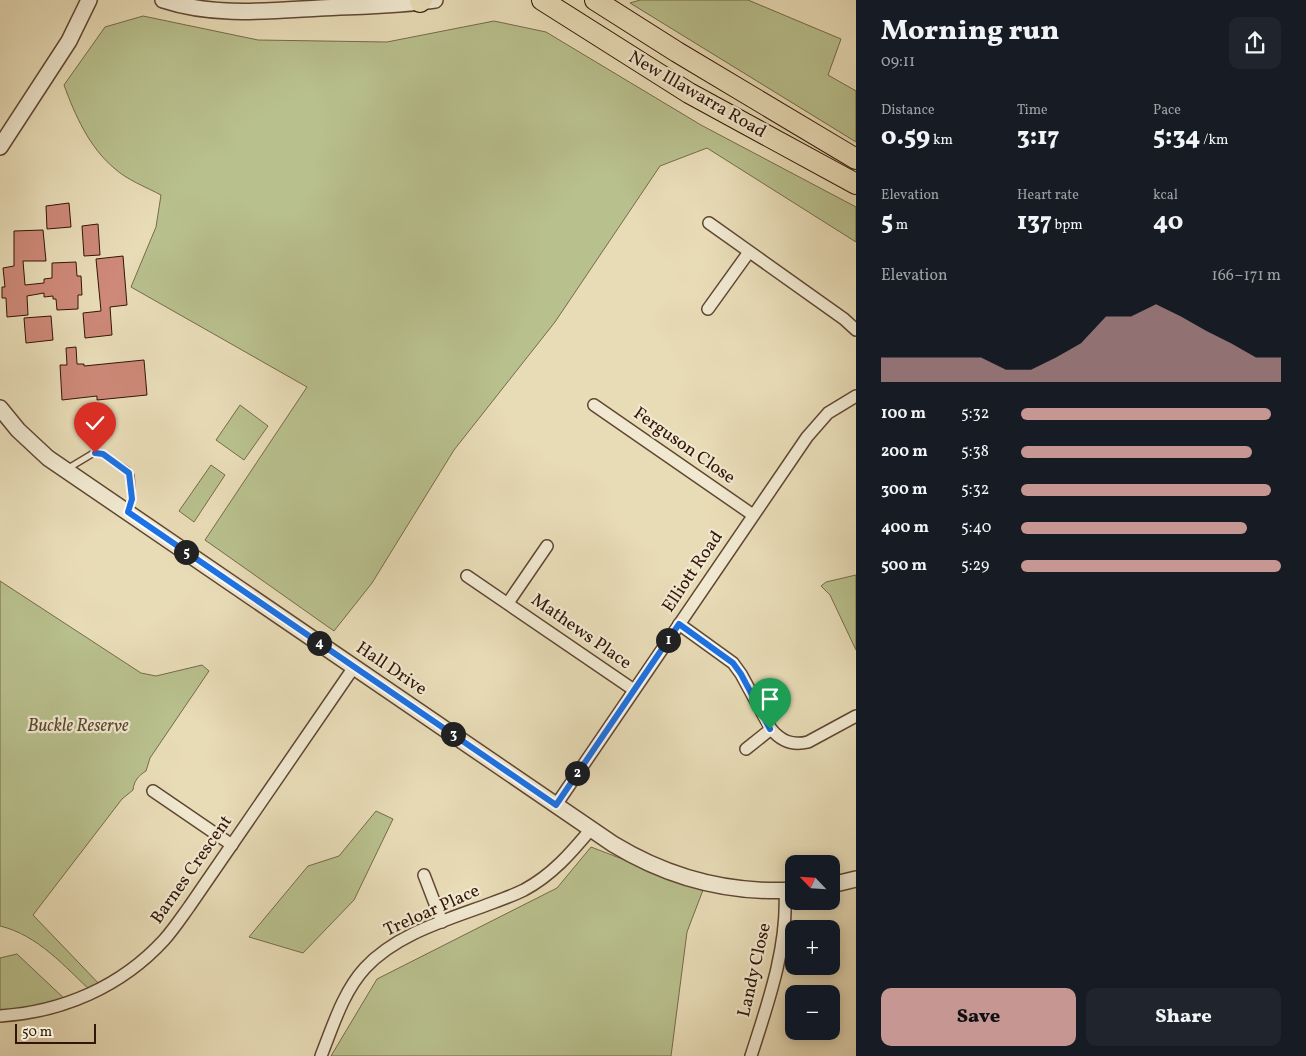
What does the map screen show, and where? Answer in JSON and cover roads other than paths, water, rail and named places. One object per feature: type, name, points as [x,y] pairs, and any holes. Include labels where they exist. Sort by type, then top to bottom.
[{"type":"highway","name":"New Illawarra Road","points":[[542,0],[689,93],[856,184]]},
{"type":"highway","name":"New Illawarra Road","points":[[604,3],[677,52],[856,159]]},
{"type":"street","points":[[81,17],[82,0]]},
{"type":"street","points":[[0,147],[69,41],[89,0]]},
{"type":"street","points":[[163,0],[212,10],[244,12],[382,6],[426,1]]},
{"type":"street","points":[[709,224],[844,319],[856,330]]},
{"type":"street","points":[[708,309],[749,252]]},
{"type":"street","name":"Elliott Road","points":[[556,805],[816,424],[828,412],[856,396]]},
{"type":"street","name":"Ferguson Close","points":[[594,405],[753,515]]},
{"type":"street","name":"Hall Drive","points":[[0,408],[32,444],[66,470],[639,860],[693,881],[749,890],[785,890]]},
{"type":"street","name":"Mathews Place","points":[[508,603],[547,546]]},
{"type":"street","name":"Mathews Place","points":[[467,576],[634,690]]},
{"type":"street","points":[[679,624],[733,663],[741,674],[770,729],[785,741],[800,744],[816,738],[856,716]]},
{"type":"street","name":"Barnes Crescent","points":[[0,1016],[17,1015],[84,998],[130,971],[164,940],[232,845],[354,667]]},
{"type":"street","points":[[746,749],[770,729]]},
{"type":"street","points":[[153,791],[232,845]]},
{"type":"street","name":"Treloar Place","points":[[321,1056],[342,1002],[365,968],[395,944],[442,922],[522,891],[547,876],[569,856],[591,829]]},
{"type":"street","points":[[424,876],[442,922]]},
{"type":"street","points":[[840,883],[856,879]]},
{"type":"street","name":"Landy Close","points":[[750,1056],[773,984],[786,910]]},
{"type":"lane","points":[[66,470],[92,454],[103,454],[127,470],[131,476],[132,499],[128,512]]},
{"type":"park label","name":"Buckle Reserve","points":[[78,726]]}]
